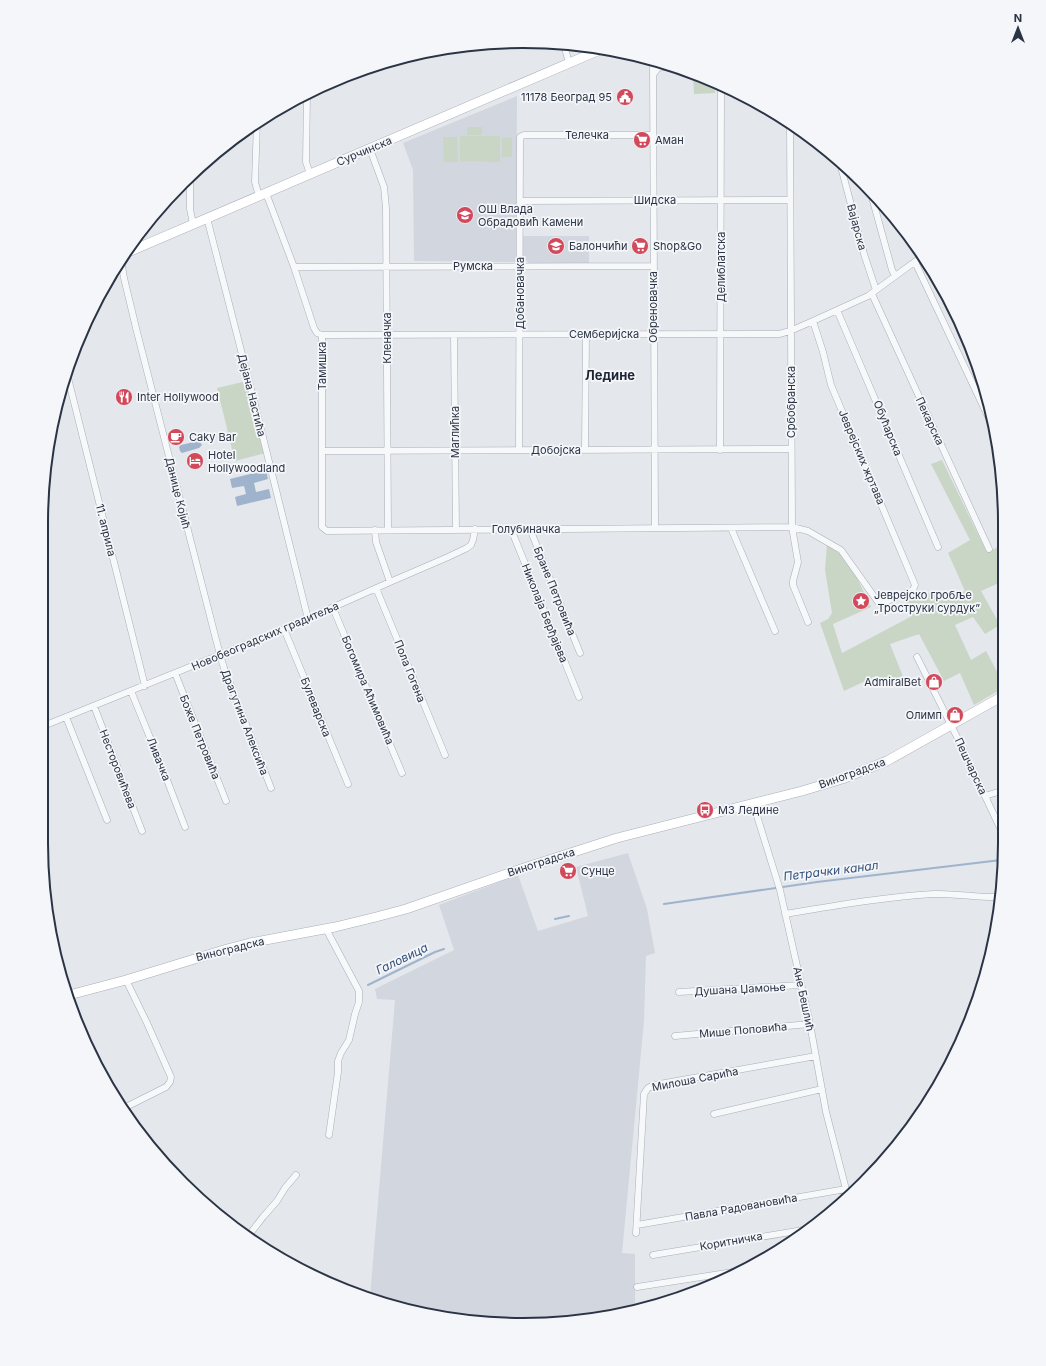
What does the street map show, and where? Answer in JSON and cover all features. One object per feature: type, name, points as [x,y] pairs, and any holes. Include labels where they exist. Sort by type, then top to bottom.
[{"type":"street","points":[[566,50],[569,63]]},
{"type":"street","name":"Сурчинска","points":[[135,249],[592,53]]},
{"type":"street","name":"Обреновачка","points":[[653,66],[655,528]]},
{"type":"street","points":[[653,75],[659,68]]},
{"type":"street","name":"Делиблатска","points":[[720,450],[721,91]]},
{"type":"street","points":[[307,100],[306,162],[310,174]]},
{"type":"street","name":"Тамишка","points":[[257,130],[256,182],[263,194],[294,267],[314,328],[317,333],[322,335],[322,527]]},
{"type":"street","name":"Србобранска","points":[[790,130],[792,527],[798,562],[793,585],[808,622]]},
{"type":"street","name":"Телечка","points":[[521,136],[653,135]]},
{"type":"street","name":"Добановачка","points":[[519,450],[521,136]]},
{"type":"street","name":"Кленачка","points":[[370,149],[383,182],[385,194],[387,267],[388,530]]},
{"type":"street","name":"Вајарска","points":[[842,172],[874,292]]},
{"type":"street","points":[[190,184],[190,209],[193,224]]},
{"type":"street","name":"Шидска","points":[[520,201],[790,200]]},
{"type":"street","points":[[874,203],[895,276]]},
{"type":"street","name":"Дејана Настића","points":[[207,218],[308,619]]},
{"type":"street","name":"Семберијска","points":[[322,335],[779,334],[813,321],[874,292],[918,259]]},
{"type":"street","points":[[915,262],[984,407]]},
{"type":"street","name":"Румска","points":[[294,267],[653,266]]},
{"type":"street","name":"Данице Којић","points":[[123,268],[137,332],[220,655]]},
{"type":"street","name":"Пекарска","points":[[874,292],[989,549]]},
{"type":"street","name":"Обућарска","points":[[837,310],[938,547]]},
{"type":"street","name":"Јеврејских жртава","points":[[792,527],[811,532],[841,550],[878,602],[885,602],[913,590],[915,585],[831,385],[824,352],[813,321]]},
{"type":"street","points":[[585,450],[586,334]]},
{"type":"street","name":"Маглићка","points":[[454,335],[456,529]]},
{"type":"street","name":"11. априла","points":[[69,383],[145,686]]},
{"type":"street","name":"Добојска","points":[[322,451],[791,449]]},
{"type":"street","name":"Голубиначка","points":[[322,527],[325,530],[332,531],[792,527]]},
{"type":"street","points":[[731,528],[775,631]]},
{"type":"street","name":"Новобеоградских градитеља","points":[[48,724],[308,619],[467,548],[471,545],[475,529]]},
{"type":"street","name":"Николаја Берђајева","points":[[511,529],[579,697]]},
{"type":"street","name":"Бране Петровића","points":[[530,529],[580,653]]},
{"type":"street","points":[[375,530],[376,542],[390,582]]},
{"type":"street","name":"Пола Гогена","points":[[376,588],[445,755]]},
{"type":"street","name":"Богомира Аћимовића","points":[[333,608],[402,773]]},
{"type":"street","name":"Булеварска","points":[[284,629],[348,784]]},
{"type":"street","name":"Драгутина Алексића","points":[[220,655],[271,788]]},
{"type":"street","name":"Пешчарска","points":[[917,657],[962,746],[998,824]]},
{"type":"street","name":"Боже Петровића","points":[[175,673],[226,801]]},
{"type":"street","name":"Ливачка","points":[[131,691],[185,827]]},
{"type":"street","name":"Виноградска","points":[[72,994],[126,980],[227,948],[376,918],[617,838],[828,783],[887,761],[998,700]]},
{"type":"street","name":"Несторовићева","points":[[94,706],[142,831]]},
{"type":"street","points":[[66,717],[107,820]]},
{"type":"street","points":[[985,796],[998,792]]},
{"type":"street","name":"Ане Бешлић","points":[[753,803],[780,890],[810,1024],[826,1112],[846,1189]]},
{"type":"street","points":[[785,914],[842,904],[907,896],[943,894],[995,897]]},
{"type":"street","points":[[326,929],[359,991],[359,1002],[349,1040],[338,1061],[338,1072],[329,1135]]},
{"type":"street","points":[[126,980],[148,1023],[171,1077],[170,1082],[166,1087],[128,1106]]},
{"type":"street","name":"Душана Џамоње","points":[[679,992],[801,985]]},
{"type":"street","name":"Мише Поповића","points":[[675,1036],[810,1024]]},
{"type":"street","name":"Милоша Сарића","points":[[636,1233],[644,1094],[648,1088],[654,1085],[816,1056]]},
{"type":"street","points":[[714,1114],[822,1089]]},
{"type":"street","points":[[251,1232],[296,1175]]},
{"type":"street","name":"Павла Радовановића","points":[[637,1225],[846,1189]]},
{"type":"street","name":"Коритничка","points":[[653,1255],[798,1230]]},
{"type":"street","points":[[637,1287],[723,1274]]},
{"type":"shaded area","name":"ОШ Влада Обрадовић Камени","points":[[517,96],[516,262],[414,261],[413,170],[403,143]]},
{"type":"shaded area","name":"Балончићи","points":[[523,236],[589,236],[589,264],[530,264],[523,256]]},
{"type":"shaded area","points":[[628,853],[647,909],[655,953],[646,956],[644,1021],[622,1253],[635,1254],[635,1305],[585,1314],[554,1317],[492,1317],[430,1309],[370,1293],[395,1000],[377,999],[375,989],[454,950],[439,905],[518,875],[538,931],[588,916],[576,867]]},
{"type":"green space","points":[[693,80],[715,89],[715,93],[694,94]]},
{"type":"green space","points":[[467,127],[482,127],[482,135],[467,135]]},
{"type":"green space","points":[[460,136],[500,136],[500,162],[460,161]]},
{"type":"green space","points":[[443,137],[457,137],[458,162],[444,162]]},
{"type":"green space","points":[[512,137],[512,157],[502,157],[502,138]]},
{"type":"green space","points":[[247,381],[265,453],[235,461],[217,388]]},
{"type":"green space","points":[[942,460],[987,553],[998,547],[998,583],[981,591],[998,621],[998,626],[985,634],[973,617],[955,625],[971,660],[986,651],[998,673],[998,691],[974,705],[960,673],[944,681],[919,634],[890,644],[904,679],[882,688],[876,676],[844,691],[820,623],[828,619],[832,613],[825,570],[827,545],[840,554],[856,576],[871,607],[833,624],[842,653],[912,616],[905,602],[937,590],[944,601],[965,591],[948,553],[970,540],[931,464]]},
{"type":"water","points":[[198,441],[202,445],[199,448],[182,453],[180,451],[179,447],[181,445]]},
{"type":"water","points":[[266,470],[268,479],[254,483],[256,492],[269,489],[271,498],[237,506],[235,497],[246,494],[244,486],[232,488],[230,479]]},
{"type":"waterway","name":"Петрачки канал","points":[[664,904],[817,882],[997,860]]},
{"type":"waterway","name":"Галовица","points":[[555,919],[569,916]]},
{"type":"waterway","name":"Галовица","points":[[368,985],[444,949]]},
{"type":"place","name":"11178 Београд 95","points":[[625,97]]},
{"type":"place","name":"Аман","points":[[642,140]]},
{"type":"place","name":"ОШ Влада Обрадовић Камени","points":[[465,215]]},
{"type":"place","name":"Балончићи","points":[[556,246]]},
{"type":"place","name":"Shop&Go","points":[[640,246]]},
{"type":"place","name":"Inter Hollywood","points":[[124,397]]},
{"type":"place","name":"Caky Bar","points":[[176,437]]},
{"type":"place","name":"Hotel Hollywoodland","points":[[195,461]]},
{"type":"place","name":"Јеврејско гробље „Троструки сурдук”","points":[[861,601]]},
{"type":"place","name":"AdmiralBet","points":[[934,682]]},
{"type":"place","name":"Олимп","points":[[955,715]]},
{"type":"place","name":"МЗ Ледине","points":[[705,810]]},
{"type":"place","name":"Сунце","points":[[568,871]]},
{"type":"district","name":"Ледине","points":[[610,375]]}]
